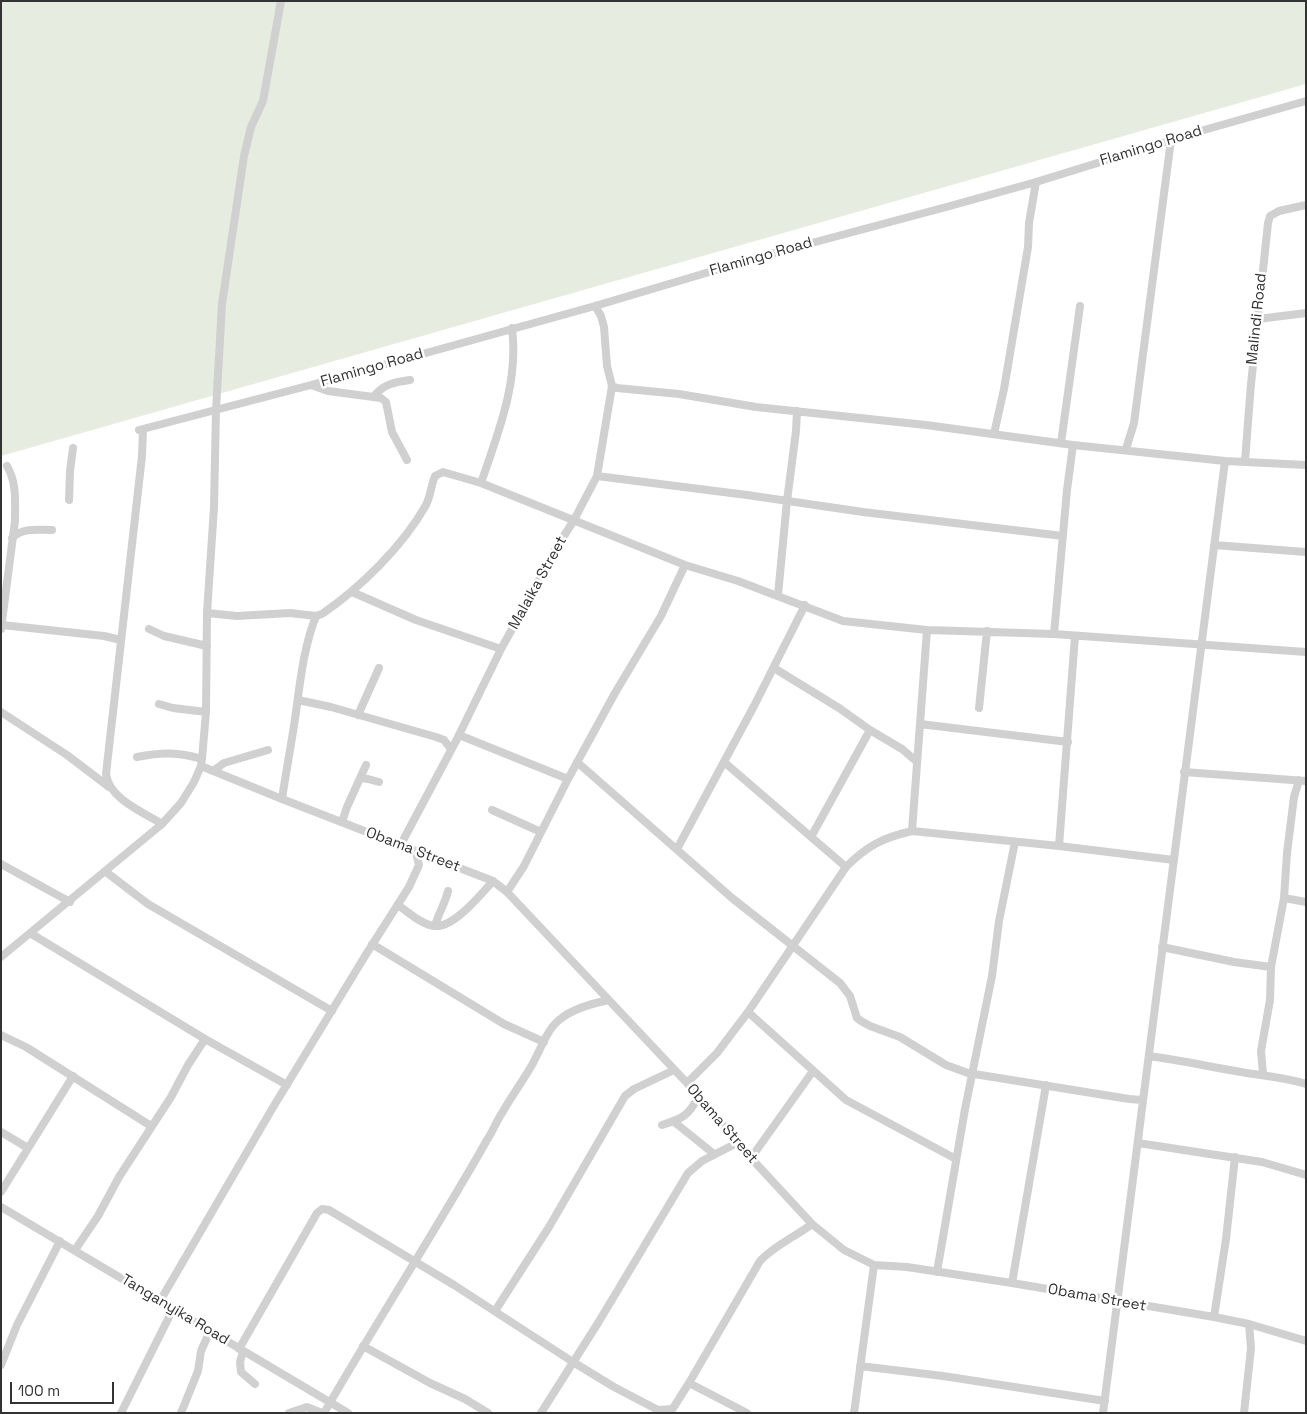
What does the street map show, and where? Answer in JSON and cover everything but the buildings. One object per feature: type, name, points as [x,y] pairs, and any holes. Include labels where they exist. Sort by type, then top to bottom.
[{"type":"street","points":[[1,957],[70,902],[162,824],[181,803],[194,782],[202,762],[206,712],[207,613],[214,507],[216,410],[222,304],[236,202],[251,127],[263,101],[281,1]]},
{"type":"street","name":"Flamingo Road","points":[[121,640],[142,456],[141,429],[311,385],[595,306],[763,256],[1036,182],[1306,101]]},
{"type":"street","points":[[1126,449],[1134,423],[1171,140]]},
{"type":"street","points":[[994,434],[1004,389],[1028,247],[1029,223],[1036,182]]},
{"type":"street","name":"Malindi Road","points":[[1244,461],[1263,262],[1270,216],[1279,211],[1306,205]]},
{"type":"street","name":"Malaika Street","points":[[400,846],[458,737],[501,649],[597,476],[612,386],[607,366],[604,327],[601,316],[595,306]]},
{"type":"street","points":[[1061,443],[1080,306]]},
{"type":"street","points":[[1258,320],[1306,313]]},
{"type":"street","points":[[481,483],[508,400],[515,347],[512,328]]},
{"type":"street","points":[[374,396],[390,384],[410,380]]},
{"type":"street","points":[[311,385],[328,390],[381,398],[386,402],[392,432],[407,460]]},
{"type":"street","points":[[612,386],[748,405],[926,425],[1061,443],[1225,460],[1306,465]]},
{"type":"street","points":[[778,596],[797,411]]},
{"type":"street","points":[[1054,634],[1073,444]]},
{"type":"street","points":[[69,500],[73,448]]},
{"type":"street","points":[[1103,1413],[1225,460]]},
{"type":"street","points":[[7,466],[12,475],[15,495],[15,521],[2,627],[104,636],[121,640],[106,774],[110,788]]},
{"type":"street","points":[[282,799],[300,680],[316,616],[352,592],[392,552],[413,525],[430,494],[435,476],[443,472],[481,483],[685,565],[738,581],[843,622],[927,630],[1054,634],[1306,652]]},
{"type":"street","points":[[597,476],[863,512],[1063,536]]},
{"type":"street","points":[[1,547],[11,542],[22,531],[52,530]]},
{"type":"street","points":[[1214,545],[1306,552]]},
{"type":"street","points":[[507,892],[524,866],[568,778],[661,616],[685,565]]},
{"type":"street","points":[[352,592],[416,620],[501,649]]},
{"type":"street","points":[[677,849],[805,606]]},
{"type":"street","points":[[207,613],[237,616],[290,613],[316,616]]},
{"type":"street","points":[[149,629],[164,636],[207,646]]},
{"type":"street","points":[[912,831],[927,630]]},
{"type":"street","points":[[979,708],[987,631]]},
{"type":"street","points":[[1059,846],[1075,636]]},
{"type":"street","points":[[358,715],[379,668]]},
{"type":"street","points":[[774,668],[902,749],[916,761]]},
{"type":"street","points":[[298,700],[331,707],[444,740],[458,737],[568,778]]},
{"type":"street","points":[[159,704],[173,708],[206,712]]},
{"type":"street","points":[[1,712],[67,755],[125,801],[162,824]]},
{"type":"street","points":[[920,724],[1068,742]]},
{"type":"street","points":[[811,837],[870,730]]},
{"type":"street","points":[[444,740],[451,749]]},
{"type":"street","points":[[213,771],[224,763],[268,750]]},
{"type":"street","name":"Obama Street","points":[[137,757],[169,752],[180,753],[202,762],[213,771],[493,882],[507,892],[687,1083],[737,1143],[812,1224],[844,1250],[874,1265],[907,1267],[1012,1283],[1249,1324],[1306,1341]]},
{"type":"street","points":[[577,762],[732,898],[840,984],[854,1002],[857,1018],[861,1021],[900,1037],[946,1065],[973,1074],[1142,1100]]},
{"type":"street","points":[[724,762],[846,867]]},
{"type":"street","points":[[342,822],[366,765]]},
{"type":"street","points":[[1184,772],[1302,781],[1294,797],[1284,898],[1271,966],[1270,1000],[1261,1051],[1263,1074]]},
{"type":"street","points":[[361,778],[368,778],[379,782]]},
{"type":"street","points":[[492,810],[541,832]]},
{"type":"street","points":[[687,1083],[717,1053],[748,1012],[846,867],[860,853],[890,836],[912,831],[1174,860]]},
{"type":"street","points":[[937,1272],[1015,842]]},
{"type":"street","points":[[160,1301],[287,1084],[414,878],[419,865],[416,852]]},
{"type":"street","points":[[419,865],[431,857]]},
{"type":"street","points":[[1,864],[70,902]]},
{"type":"street","points":[[106,872],[148,904],[332,1011]]},
{"type":"street","points":[[398,904],[422,922],[435,926],[447,923],[466,910],[493,882]]},
{"type":"street","points":[[435,926],[439,913],[445,904],[448,891]]},
{"type":"street","points":[[1284,898],[1306,902]]},
{"type":"street","points":[[30,933],[205,1039],[287,1084]]},
{"type":"street","points":[[372,944],[504,1024],[544,1042]]},
{"type":"street","points":[[1162,947],[1234,962],[1271,966]]},
{"type":"street","points":[[289,1413],[307,1407],[323,1413],[488,1139],[500,1115],[532,1065],[551,1029],[559,1020],[588,1005],[608,1000]]},
{"type":"street","points":[[748,1012],[846,1100],[956,1159]]},
{"type":"street","points":[[1,1035],[26,1047],[151,1126]]},
{"type":"street","points":[[75,1250],[98,1216],[119,1177],[205,1039]]},
{"type":"street","points":[[1149,1056],[1263,1074],[1306,1084]]},
{"type":"street","points":[[495,1311],[549,1227],[626,1096],[634,1089],[674,1070]]},
{"type":"street","points":[[751,1158],[813,1070]]},
{"type":"street","points":[[1,1192],[73,1076]]},
{"type":"street","points":[[1012,1283],[1046,1085]]},
{"type":"street","points":[[662,1125],[682,1118],[687,1114],[698,1097]]},
{"type":"street","points":[[673,1121],[714,1154]]},
{"type":"street","points":[[1,1132],[28,1148]]},
{"type":"street","points":[[541,1413],[688,1173],[694,1166],[737,1143]]},
{"type":"street","points":[[1138,1143],[1262,1162],[1306,1175]]},
{"type":"street","points":[[1214,1318],[1226,1239],[1235,1157]]},
{"type":"street","name":"Tanganyika Road","points":[[1,1208],[60,1241],[348,1413]]},
{"type":"street","points":[[255,1384],[240,1372],[241,1350],[317,1213],[322,1209],[329,1210],[415,1261],[573,1362],[658,1410],[671,1411],[760,1261],[769,1251],[799,1234],[812,1224]]},
{"type":"street","points":[[1,1365],[25,1309],[60,1241]]},
{"type":"street","points":[[854,1413],[874,1265]]},
{"type":"street","points":[[121,1413],[173,1309]]},
{"type":"street","points":[[1244,1413],[1251,1348],[1249,1324]]},
{"type":"street","points":[[182,1413],[198,1371],[201,1351],[210,1331]]},
{"type":"street","points":[[363,1346],[430,1383],[466,1399],[488,1413]]},
{"type":"street","points":[[860,1366],[942,1376],[1105,1401]]},
{"type":"street","points":[[689,1383],[747,1413]]},
{"type":"shaded area","points":[[1,1],[1306,1],[1306,84],[1,456]]}]
